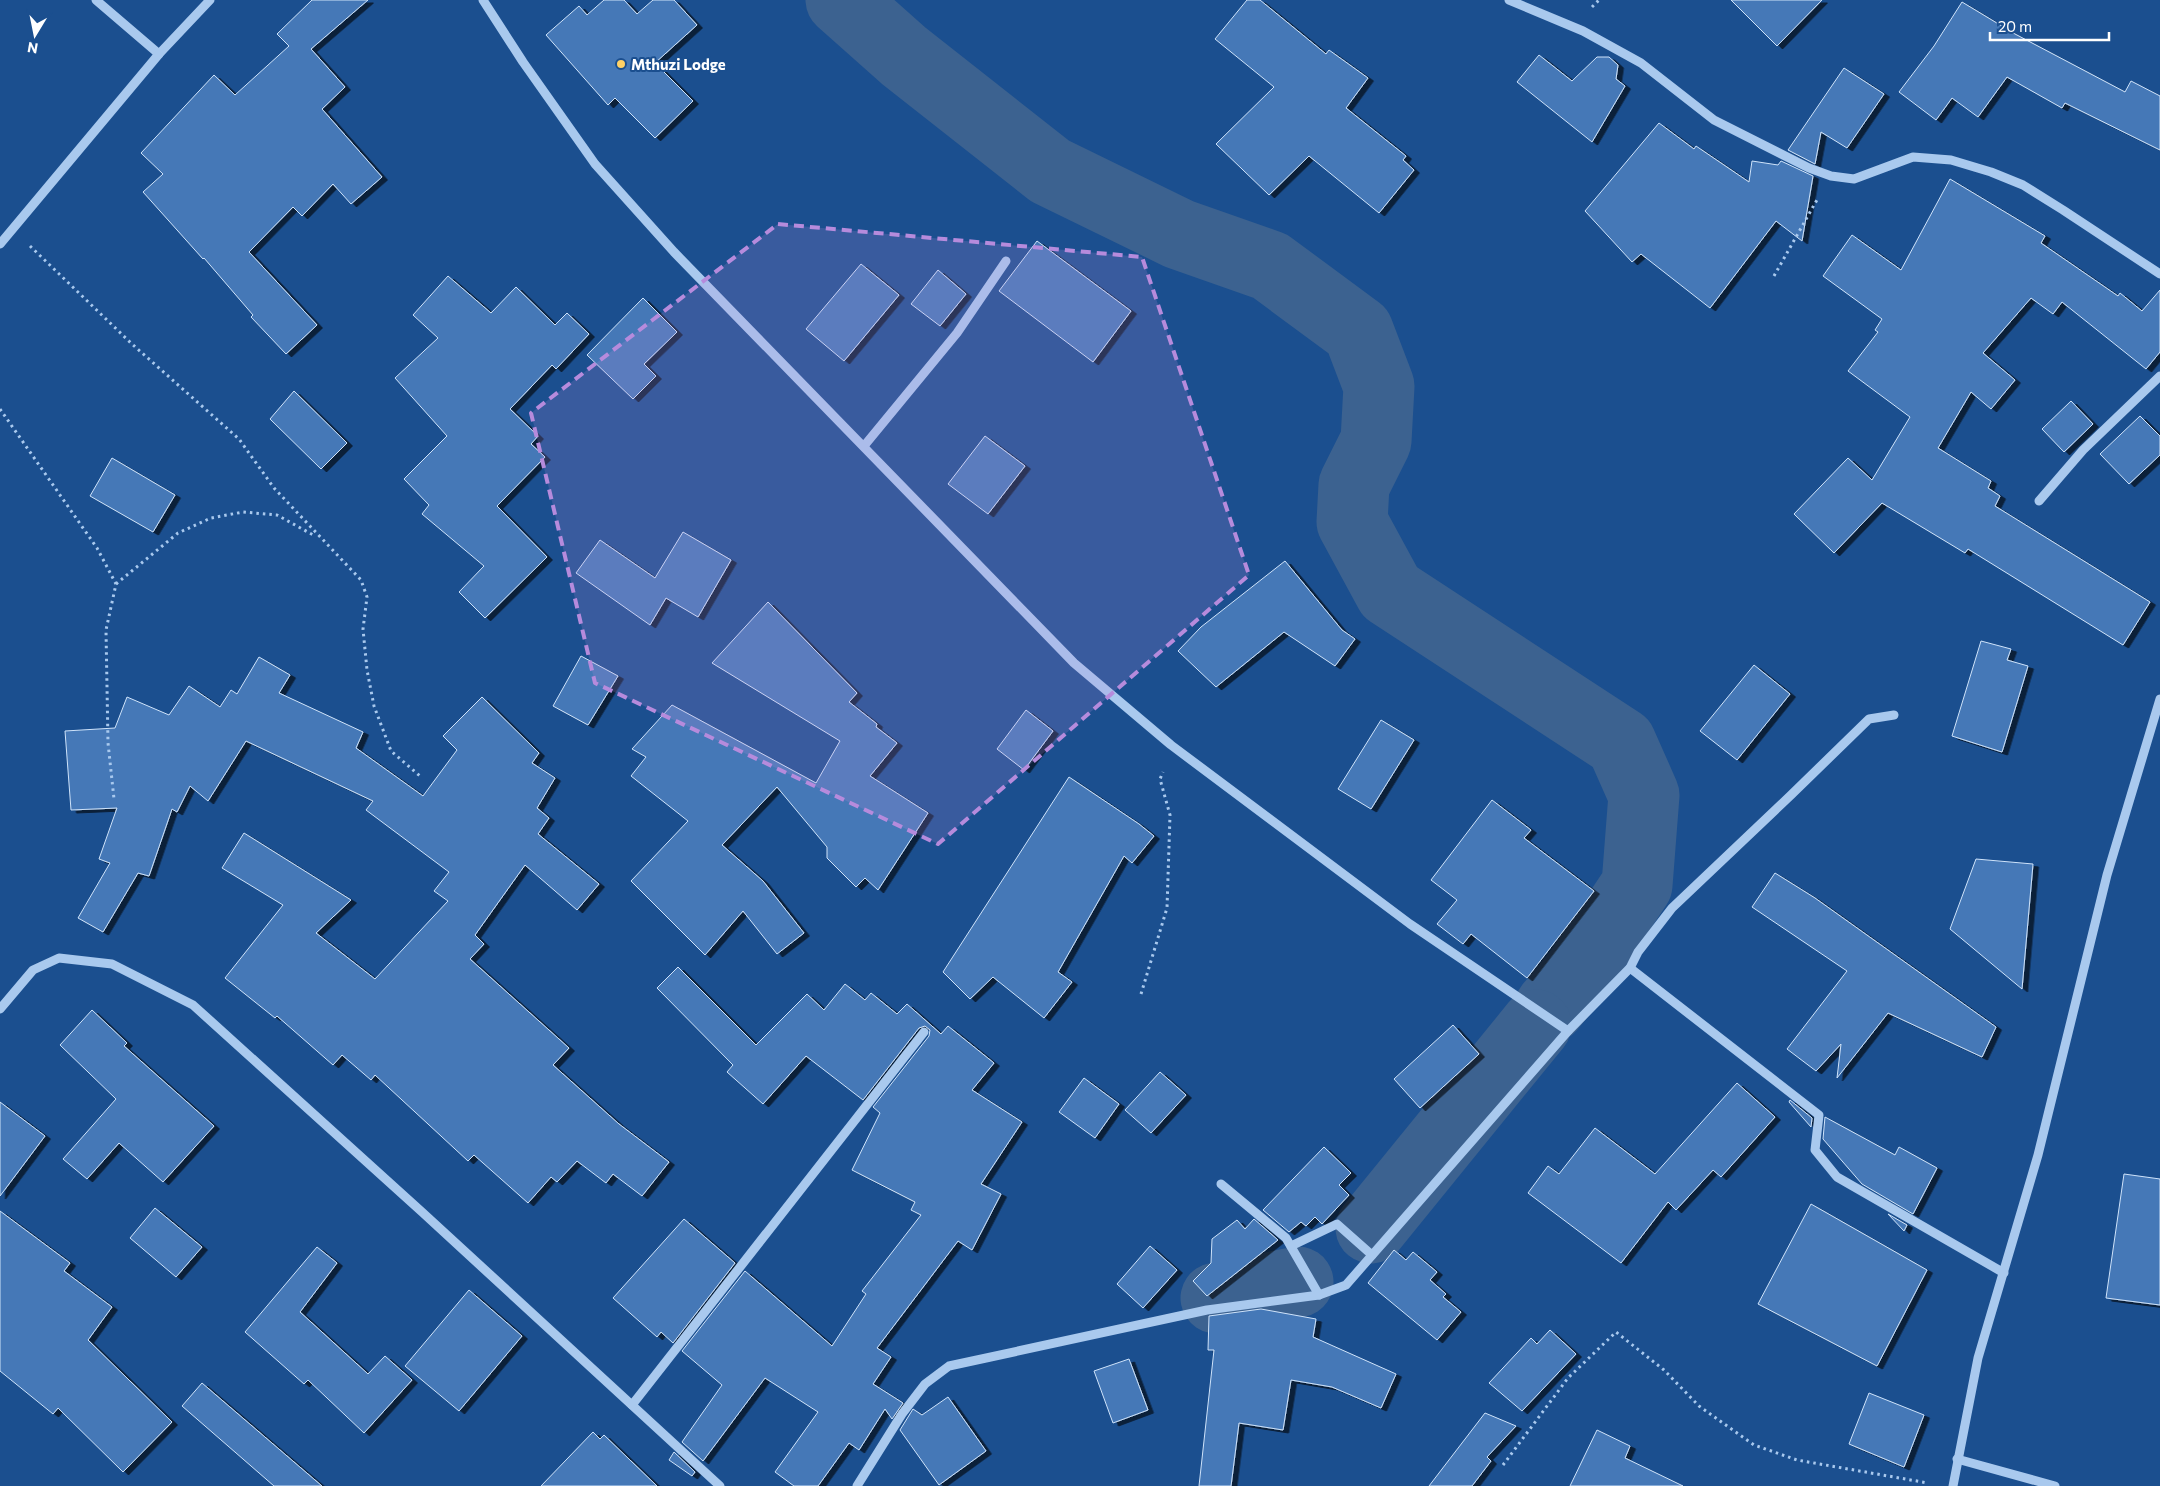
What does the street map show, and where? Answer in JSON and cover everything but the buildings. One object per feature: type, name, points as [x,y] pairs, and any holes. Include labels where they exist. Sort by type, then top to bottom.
[{"type":"street","points":[[96,0],[159,54]]},
{"type":"street","points":[[0,244],[159,54],[210,0]]},
{"type":"street","points":[[483,0],[523,62],[595,164],[674,252],[1074,663],[1171,745],[1410,924],[1568,1031]]},
{"type":"street","points":[[1509,0],[1583,31],[1641,63],[1714,120],[1809,168],[1831,176],[1854,179],[1914,158],[1952,160],[2023,185],[2160,274]]},
{"type":"street","points":[[864,446],[957,332],[1006,261]]},
{"type":"street","points":[[2039,501],[2095,437],[2160,376]]},
{"type":"street","points":[[1953,1486],[1978,1358],[2038,1154],[2107,875],[2160,699]]},
{"type":"street","points":[[857,1486],[902,1414],[925,1384],[949,1366],[1207,1310],[1318,1295],[1346,1285],[1568,1031],[1630,968],[1638,952],[1672,908],[1869,719],[1894,715]]},
{"type":"street","points":[[0,1009],[33,970],[60,958],[112,964],[193,1005],[720,1486]]},
{"type":"street","points":[[1630,968],[1819,1115],[1815,1150],[1838,1176],[2004,1273]]},
{"type":"street","points":[[632,1405],[924,1032]]},
{"type":"street","points":[[1221,1184],[1286,1238],[1318,1295]]},
{"type":"street","points":[[1291,1246],[1337,1224],[1372,1255]]},
{"type":"street","points":[[1957,1459],[2055,1486]]},
{"type":"path","points":[[1774,276],[1831,176]]},
{"type":"path","points":[[13,228],[39,256],[132,344],[239,439],[274,488],[319,538],[361,580],[367,597],[363,629],[367,670],[374,706],[391,751],[420,776]]},
{"type":"path","points":[[0,409],[97,548],[116,584]]},
{"type":"path","points":[[114,799],[108,743],[106,630],[116,584],[178,533],[211,518],[243,512],[277,515],[319,538]]},
{"type":"path","points":[[1141,994],[1167,908],[1170,815],[1160,779],[1171,745]]},
{"type":"path","points":[[1503,1465],[1568,1378],[1616,1332],[1664,1370],[1699,1406],[1754,1445],[1797,1460],[1936,1484]]},
{"type":"highlighted area","points":[[778,224],[1142,257],[1249,575],[938,844],[595,683],[531,413]]},
{"type":"waterway","points":[[841,0],[904,56],[1050,171],[1179,234],[1270,266],[1358,331],[1379,386],[1376,441],[1354,485],[1352,522],[1390,592],[1621,743],[1644,795],[1637,885],[1579,972],[1550,1007]]},
{"type":"waterway","points":[[1371,1228],[1536,1025]]},
{"type":"waterway","points":[[1216,1298],[1298,1282]]},
{"type":"place","name":"Mthuzi Lodge","points":[[621,64]]}]
